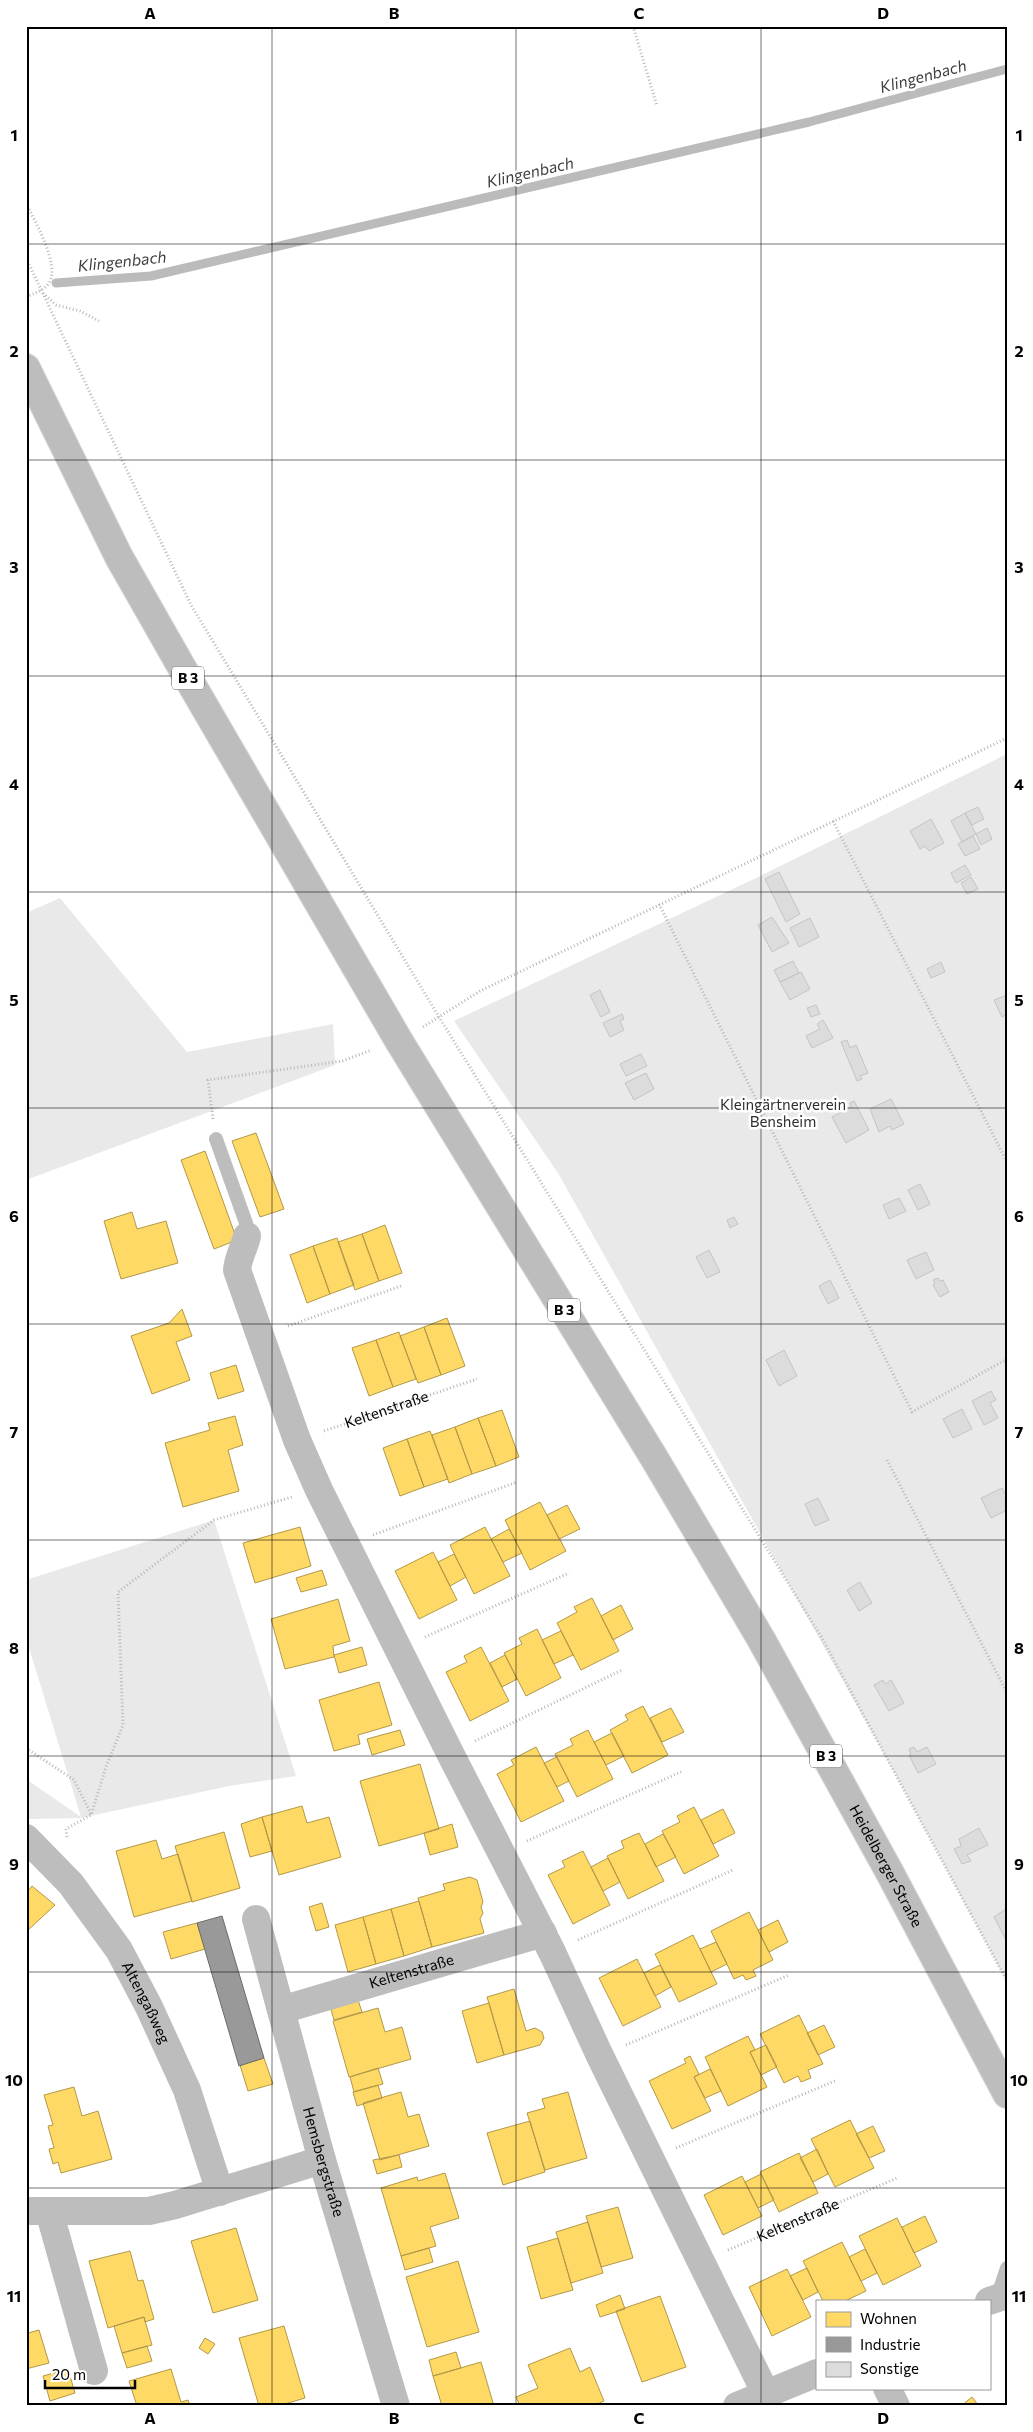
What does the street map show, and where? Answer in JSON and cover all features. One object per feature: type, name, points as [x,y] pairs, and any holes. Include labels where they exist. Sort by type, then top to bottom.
[{"type":"street","name":"B 3","points":[[26,368],[120,557],[399,1040]]},
{"type":"street","name":"Heidelberger Straße","points":[[399,1040],[656,1460],[761,1639],[890,1873],[1007,2094]]},
{"type":"street","points":[[247,1236],[245,1246],[238,1258],[237,1270],[297,1440],[319,1490],[397,1649],[548,1943],[600,2056],[766,2394]]},
{"type":"street","name":"Altengaßweg","points":[[26,1838],[70,1884],[119,1950],[149,2007],[187,2090],[220,2192]]},
{"type":"street","name":"Hemsbergstraße","points":[[256,1919],[322,2160],[396,2406]]},
{"type":"street","name":"Keltenstraße","points":[[281,2010],[548,1943]]},
{"type":"street","points":[[94,2371],[38,2211],[149,2210],[220,2192],[322,2160]]},
{"type":"street","points":[[737,2406],[816,2373]]},
{"type":"street","points":[[888,2390],[896,2406]]},
{"type":"lane","points":[[216,1139],[246,1223],[247,1236]]},
{"type":"lane","points":[[998,2298],[1007,2268]]},
{"type":"path","points":[[634,26],[657,106]]},
{"type":"path","points":[[26,203],[51,258],[53,273],[50,282],[41,291],[26,297]]},
{"type":"path","points":[[26,258],[191,605],[439,1017],[822,1638],[1007,1981]]},
{"type":"path","points":[[41,291],[56,305],[80,311],[99,321]]},
{"type":"path","points":[[212,1113],[208,1080],[342,1060],[399,1040],[480,991],[1007,738]]},
{"type":"path","points":[[833,821],[1007,1162]]},
{"type":"path","points":[[659,904],[912,1412],[1007,1359]]},
{"type":"path","points":[[261,1335],[401,1286]]},
{"type":"path","name":"Keltenstraße","points":[[297,1440],[477,1379]]},
{"type":"path","points":[[887,1460],[1007,1693]]},
{"type":"path","points":[[347,1545],[517,1482]]},
{"type":"path","points":[[67,1838],[66,1828],[92,1815],[106,1767],[123,1724],[118,1592],[214,1520],[319,1490]]},
{"type":"path","points":[[397,1649],[569,1572]]},
{"type":"path","points":[[450,1753],[622,1670]]},
{"type":"path","points":[[26,1748],[74,1780],[92,1815]]},
{"type":"path","points":[[501,1853],[683,1771]]},
{"type":"path","points":[[548,1943],[733,1870]]},
{"type":"path","points":[[600,2056],[789,1975]]},
{"type":"path","points":[[650,2158],[837,2080]]},
{"type":"path","name":"Keltenstraße","points":[[700,2262],[898,2178]]},
{"type":"green space","name":"Kleingärtnerverein Bensheim","points":[[1007,754],[1007,1982],[893,1770],[558,1173],[454,1021],[756,878]]},
{"type":"green space","points":[[60,898],[187,1052],[333,1024],[335,1065],[26,1180],[26,913]]},
{"type":"green space","points":[[214,1520],[296,1776],[229,1786],[81,1818],[26,1819],[26,1779],[81,1817],[26,1638],[26,1580]]},
{"type":"building: Wohnen","points":[[256,1133],[284,1209],[260,1217],[232,1141]]},
{"type":"building: Wohnen","points":[[205,1151],[237,1240],[214,1249],[181,1160]]},
{"type":"building: Wohnen","points":[[132,1212],[137,1229],[166,1221],[178,1263],[121,1279],[104,1221]]},
{"type":"building: Wohnen","points":[[385,1225],[402,1273],[379,1281],[362,1234]]},
{"type":"building: Wohnen","points":[[362,1234],[379,1281],[355,1290],[338,1242]]},
{"type":"building: Wohnen","points":[[337,1238],[354,1285],[330,1294],[313,1246]]},
{"type":"building: Wohnen","points":[[313,1246],[330,1294],[307,1303],[290,1255]]},
{"type":"building: Wohnen","points":[[182,1309],[192,1336],[176,1342],[190,1380],[152,1394],[131,1336],[169,1323]]},
{"type":"building: Wohnen","points":[[447,1318],[465,1366],[441,1375],[424,1327]]},
{"type":"building: Wohnen","points":[[424,1327],[441,1375],[418,1383],[400,1336]]},
{"type":"building: Wohnen","points":[[399,1332],[416,1379],[393,1387],[376,1340]]},
{"type":"building: Wohnen","points":[[376,1340],[393,1387],[369,1396],[352,1348]]},
{"type":"building: Wohnen","points":[[236,1365],[244,1391],[218,1399],[210,1373]]},
{"type":"building: Wohnen","points":[[502,1410],[519,1457],[496,1466],[478,1418]]},
{"type":"building: Wohnen","points":[[235,1416],[243,1445],[228,1450],[239,1491],[183,1507],[165,1443],[210,1430],[208,1423]]},
{"type":"building: Wohnen","points":[[478,1418],[496,1466],[472,1474],[455,1427]]},
{"type":"building: Wohnen","points":[[455,1427],[472,1474],[449,1483],[432,1435]]},
{"type":"building: Wohnen","points":[[430,1431],[448,1479],[424,1487],[407,1439]]},
{"type":"building: Wohnen","points":[[407,1439],[424,1487],[400,1496],[383,1448]]},
{"type":"building: Wohnen","points":[[540,1502],[566,1551],[530,1570],[505,1520]]},
{"type":"building: Wohnen","points":[[567,1505],[580,1529],[559,1539],[547,1515]]},
{"type":"building: Wohnen","points":[[300,1527],[311,1566],[255,1583],[243,1543]]},
{"type":"building: Wohnen","points":[[485,1527],[510,1576],[474,1594],[450,1545]]},
{"type":"building: Wohnen","points":[[509,1529],[522,1553],[503,1562],[491,1539]]},
{"type":"building: Wohnen","points":[[433,1552],[457,1600],[419,1619],[395,1571]]},
{"type":"building: Wohnen","points":[[454,1554],[466,1577],[450,1586],[438,1562]]},
{"type":"building: Wohnen","points":[[322,1570],[327,1585],[301,1592],[296,1578]]},
{"type":"building: Wohnen","points":[[592,1598],[619,1651],[581,1670],[557,1623],[577,1612],[574,1607]]},
{"type":"building: Wohnen","points":[[338,1599],[350,1641],[333,1646],[334,1657],[285,1669],[271,1619]]},
{"type":"building: Wohnen","points":[[621,1605],[633,1629],[613,1640],[601,1616]]},
{"type":"building: Wohnen","points":[[537,1629],[561,1678],[526,1696],[504,1653],[522,1644],[519,1638]]},
{"type":"building: Wohnen","points":[[561,1631],[573,1655],[554,1664],[542,1640]]},
{"type":"building: Wohnen","points":[[362,1647],[367,1665],[339,1673],[334,1655]]},
{"type":"building: Wohnen","points":[[481,1647],[509,1701],[470,1721],[446,1672],[467,1662],[464,1656]]},
{"type":"building: Wohnen","points":[[505,1655],[517,1679],[502,1687],[490,1663]]},
{"type":"building: Wohnen","points":[[379,1682],[392,1725],[358,1735],[360,1744],[334,1751],[319,1700]]},
{"type":"building: Wohnen","points":[[643,1706],[668,1755],[632,1773],[610,1730],[628,1720],[625,1715]]},
{"type":"building: Wohnen","points":[[671,1708],[684,1732],[662,1742],[650,1718]]},
{"type":"building: Wohnen","points":[[400,1730],[405,1745],[372,1755],[367,1739]]},
{"type":"building: Wohnen","points":[[588,1730],[613,1779],[577,1797],[555,1754],[573,1745],[570,1739]]},
{"type":"building: Wohnen","points":[[612,1733],[624,1756],[606,1765],[594,1742]]},
{"type":"building: Wohnen","points":[[536,1747],[564,1801],[521,1822],[497,1774],[514,1765],[511,1760]]},
{"type":"building: Wohnen","points":[[557,1757],[569,1781],[557,1787],[544,1763]]},
{"type":"building: Wohnen","points":[[420,1764],[439,1829],[379,1846],[360,1781]]},
{"type":"building: Wohnen","points":[[302,1806],[307,1823],[329,1817],[341,1857],[279,1875],[262,1817]]},
{"type":"building: Wohnen","points":[[694,1807],[719,1856],[684,1874],[662,1831],[680,1822],[677,1816]]},
{"type":"building: Wohnen","points":[[723,1809],[735,1833],[713,1844],[701,1820]]},
{"type":"building: Wohnen","points":[[262,1817],[272,1851],[250,1857],[241,1824]]},
{"type":"building: Wohnen","points":[[452,1824],[458,1847],[430,1855],[424,1833]]},
{"type":"building: Wohnen","points":[[224,1832],[240,1888],[192,1902],[175,1846]]},
{"type":"building: Wohnen","points":[[639,1833],[664,1881],[628,1899],[607,1856],[624,1848],[621,1841]]},
{"type":"building: Wohnen","points":[[663,1834],[676,1857],[656,1867],[645,1844]]},
{"type":"building: Wohnen","points":[[156,1840],[162,1859],[178,1854],[192,1901],[134,1917],[116,1851]]},
{"type":"building: Wohnen","points":[[583,1851],[610,1905],[573,1924],[548,1875],[565,1867],[562,1861]]},
{"type":"building: Wohnen","points":[[608,1858],[620,1882],[603,1891],[591,1867]]},
{"type":"building: Wohnen","points":[[470,1877],[477,1880],[483,1902],[481,1907],[483,1913],[480,1919],[484,1933],[432,1947],[418,1898],[445,1890],[443,1884]]},
{"type":"building: Wohnen","points":[[32,1886],[55,1905],[26,1932],[26,1893]]},
{"type":"building: Wohnen","points":[[419,1901],[432,1947],[404,1956],[391,1909]]},
{"type":"building: Wohnen","points":[[322,1903],[329,1927],[316,1931],[309,1907]]},
{"type":"building: Wohnen","points":[[391,1909],[404,1956],[376,1964],[363,1917]]},
{"type":"building: Wohnen","points":[[749,1912],[773,1960],[753,1970],[756,1976],[746,1980],[743,1975],[734,1979],[711,1931]]},
{"type":"building: Wohnen","points":[[363,1917],[376,1964],[348,1972],[335,1925]]},
{"type":"building: Wohnen","points":[[778,1920],[788,1942],[769,1952],[758,1930]]},
{"type":"building: Wohnen","points":[[197,1923],[205,1949],[171,1959],[163,1932]]},
{"type":"building: Wohnen","points":[[693,1935],[717,1984],[679,2002],[655,1954]]},
{"type":"building: Wohnen","points":[[716,1942],[727,1964],[711,1972],[700,1949]]},
{"type":"building: Wohnen","points":[[637,1959],[661,2007],[623,2026],[599,1978]]},
{"type":"building: Wohnen","points":[[660,1965],[671,1987],[655,1996],[644,1973]]},
{"type":"building: Wohnen","points":[[514,1989],[526,2031],[535,2028],[542,2032],[544,2038],[540,2045],[504,2055],[487,1997]]},
{"type":"building: Wohnen","points":[[357,1997],[362,2012],[334,2020],[330,2006]]},
{"type":"building: Wohnen","points":[[489,2003],[504,2055],[477,2063],[462,2011]]},
{"type":"building: Wohnen","points":[[378,2008],[385,2032],[402,2027],[411,2059],[349,2077],[333,2021]]},
{"type":"building: Wohnen","points":[[799,2015],[823,2064],[808,2070],[811,2078],[801,2082],[798,2076],[784,2083],[760,2034]]},
{"type":"building: Wohnen","points":[[824,2025],[835,2047],[818,2055],[807,2033]]},
{"type":"building: Wohnen","points":[[748,2036],[755,2050],[750,2052],[767,2087],[728,2106],[705,2057]]},
{"type":"building: Wohnen","points":[[766,2045],[777,2067],[761,2075],[750,2052]]},
{"type":"building: Wohnen","points":[[690,2056],[699,2074],[694,2077],[711,2111],[672,2129],[649,2081],[686,2063],[684,2059]]},
{"type":"building: Wohnen","points":[[264,2058],[273,2084],[248,2091],[240,2065]]},
{"type":"building: Wohnen","points":[[378,2068],[383,2084],[354,2092],[350,2077]]},
{"type":"building: Wohnen","points":[[710,2069],[721,2091],[705,2098],[694,2077]]},
{"type":"building: Wohnen","points":[[378,2085],[382,2098],[357,2106],[353,2092]]},
{"type":"building: Wohnen","points":[[74,2087],[82,2116],[98,2111],[112,2159],[61,2173],[58,2162],[53,2164],[49,2149],[54,2148],[48,2126],[53,2125],[44,2095]]},
{"type":"building: Wohnen","points":[[401,2092],[408,2117],[419,2114],[429,2146],[380,2160],[363,2103]]},
{"type":"building: Wohnen","points":[[568,2092],[587,2158],[545,2170],[527,2113],[545,2108],[542,2099]]},
{"type":"building: Wohnen","points":[[850,2120],[874,2168],[835,2187],[811,2139]]},
{"type":"building: Wohnen","points":[[530,2121],[545,2172],[503,2185],[487,2133]]},
{"type":"building: Wohnen","points":[[873,2126],[885,2151],[869,2158],[856,2134]]},
{"type":"building: Wohnen","points":[[817,2149],[828,2174],[813,2182],[800,2158]]},
{"type":"building: Wohnen","points":[[799,2153],[818,2193],[779,2212],[760,2172]]},
{"type":"building: Wohnen","points":[[399,2155],[402,2167],[377,2174],[373,2160]]},
{"type":"building: Wohnen","points":[[445,2173],[459,2218],[430,2227],[436,2246],[401,2256],[381,2188],[417,2177],[418,2181]]},
{"type":"building: Wohnen","points":[[761,2174],[774,2200],[758,2208],[745,2182]]},
{"type":"building: Wohnen","points":[[742,2176],[762,2216],[723,2235],[704,2195]]},
{"type":"building: Wohnen","points":[[618,2207],[633,2258],[601,2267],[586,2216]]},
{"type":"building: Wohnen","points":[[925,2216],[937,2242],[914,2253],[902,2227]]},
{"type":"building: Wohnen","points":[[897,2218],[921,2266],[883,2285],[859,2236]]},
{"type":"building: Wohnen","points":[[588,2222],[603,2273],[571,2283],[556,2232]]},
{"type":"building: Wohnen","points":[[236,2228],[258,2300],[213,2313],[191,2241]]},
{"type":"building: Wohnen","points":[[558,2238],[573,2290],[541,2299],[527,2247]]},
{"type":"building: Wohnen","points":[[842,2242],[866,2291],[847,2300],[822,2300],[803,2261]]},
{"type":"building: Wohnen","points":[[429,2248],[433,2262],[405,2270],[401,2256]]},
{"type":"building: Wohnen","points":[[865,2249],[877,2273],[861,2281],[849,2257]]},
{"type":"building: Wohnen","points":[[130,2251],[138,2281],[143,2280],[154,2319],[145,2322],[144,2317],[108,2328],[89,2261]]},
{"type":"building: Wohnen","points":[[458,2261],[479,2332],[427,2347],[406,2277]]},
{"type":"building: Wohnen","points":[[807,2268],[818,2292],[803,2300],[790,2276]]},
{"type":"building: Wohnen","points":[[787,2269],[811,2317],[772,2336],[749,2287]]},
{"type":"building: Wohnen","points":[[620,2295],[625,2309],[600,2317],[596,2305]]},
{"type":"building: Wohnen","points":[[660,2296],[686,2367],[642,2382],[616,2311]]},
{"type":"building: Wohnen","points":[[144,2317],[152,2345],[122,2353],[114,2326]]},
{"type":"building: Wohnen","points":[[284,2326],[305,2398],[278,2406],[259,2406],[239,2338]]},
{"type":"building: Wohnen","points":[[26,2328],[28,2333],[39,2330],[49,2363],[26,2369]]},
{"type":"building: Wohnen","points":[[205,2338],[215,2344],[208,2354],[199,2348]]},
{"type":"building: Wohnen","points":[[147,2346],[152,2361],[127,2368],[122,2353]]},
{"type":"building: Wohnen","points":[[570,2348],[580,2372],[590,2367],[604,2401],[593,2406],[520,2406],[516,2397],[538,2388],[528,2365]]},
{"type":"building: Wohnen","points":[[456,2352],[461,2368],[433,2376],[429,2360]]},
{"type":"building: Wohnen","points":[[481,2362],[494,2406],[442,2406],[433,2376]]},
{"type":"building: Wohnen","points":[[68,2369],[75,2393],[50,2401],[43,2376]]},
{"type":"building: Wohnen","points":[[171,2369],[181,2402],[188,2400],[190,2406],[137,2406],[129,2381]]},
{"type":"building: Wohnen","points":[[972,2397],[979,2406],[961,2406]]},
{"type":"building: Industrie","points":[[222,1916],[264,2058],[239,2066],[197,1923]]},
{"type":"building: Sonstige","points":[[978,807],[984,819],[972,825],[965,813]]},
{"type":"building: Sonstige","points":[[965,813],[976,834],[962,842],[951,821]]},
{"type":"building: Sonstige","points":[[931,819],[944,843],[929,851],[925,846],[920,849],[910,831]]},
{"type":"building: Sonstige","points":[[987,828],[992,839],[981,845],[976,834]]},
{"type":"building: Sonstige","points":[[973,836],[980,849],[965,856],[958,844]]},
{"type":"building: Sonstige","points":[[965,865],[971,875],[956,883],[951,873]]},
{"type":"building: Sonstige","points":[[779,872],[800,914],[786,922],[765,879]]},
{"type":"building: Sonstige","points":[[971,877],[978,889],[967,894],[961,883]]},
{"type":"building: Sonstige","points":[[772,917],[789,943],[772,952],[758,925]]},
{"type":"building: Sonstige","points":[[810,918],[819,937],[799,947],[790,928]]},
{"type":"building: Sonstige","points":[[793,961],[799,973],[780,982],[774,970]]},
{"type":"building: Sonstige","points":[[941,962],[945,972],[931,978],[927,969]]},
{"type":"building: Sonstige","points":[[801,972],[810,989],[790,1000],[780,982]]},
{"type":"building: Sonstige","points":[[600,990],[610,1012],[601,1017],[590,995]]},
{"type":"building: Sonstige","points":[[1007,995],[1007,1014],[1002,1017],[994,1000]]},
{"type":"building: Sonstige","points":[[816,1005],[820,1014],[811,1017],[807,1008]]},
{"type":"building: Sonstige","points":[[622,1014],[624,1019],[620,1021],[624,1030],[610,1037],[603,1023]]},
{"type":"building: Sonstige","points":[[823,1020],[833,1038],[812,1048],[806,1036],[820,1029],[817,1024]]},
{"type":"building: Sonstige","points":[[847,1040],[850,1048],[856,1045],[868,1073],[860,1076],[862,1079],[857,1081],[841,1042]]},
{"type":"building: Sonstige","points":[[641,1054],[647,1066],[626,1076],[620,1064]]},
{"type":"building: Sonstige","points":[[646,1073],[654,1089],[634,1100],[625,1083]]},
{"type":"building: Sonstige","points":[[891,1099],[904,1124],[892,1130],[890,1126],[879,1132],[870,1109]]},
{"type":"building: Sonstige","points":[[854,1101],[869,1130],[846,1143],[832,1117],[851,1107],[850,1103]]},
{"type":"building: Sonstige","points":[[920,1184],[930,1204],[918,1210],[908,1190]]},
{"type":"building: Sonstige","points":[[899,1198],[906,1211],[889,1219],[883,1205]]},
{"type":"building: Sonstige","points":[[734,1217],[738,1224],[730,1228],[727,1220]]},
{"type":"building: Sonstige","points":[[709,1250],[720,1272],[707,1278],[696,1257]]},
{"type":"building: Sonstige","points":[[926,1252],[934,1270],[916,1279],[907,1260]]},
{"type":"building: Sonstige","points":[[938,1278],[940,1281],[943,1280],[949,1292],[940,1297],[933,1285],[935,1284],[933,1280]]},
{"type":"building: Sonstige","points":[[830,1280],[839,1298],[828,1304],[819,1286]]},
{"type":"building: Sonstige","points":[[784,1350],[797,1376],[779,1386],[766,1360]]},
{"type":"building: Sonstige","points":[[991,1391],[996,1400],[990,1403],[998,1418],[984,1425],[972,1401]]},
{"type":"building: Sonstige","points":[[962,1409],[972,1429],[953,1438],[943,1419]]},
{"type":"building: Sonstige","points":[[1002,1488],[1007,1497],[1007,1510],[991,1518],[981,1498]]},
{"type":"building: Sonstige","points":[[818,1498],[829,1520],[815,1526],[805,1504]]},
{"type":"building: Sonstige","points":[[860,1582],[872,1603],[859,1611],[847,1590]]},
{"type":"building: Sonstige","points":[[883,1680],[885,1684],[891,1680],[904,1703],[889,1711],[874,1685]]},
{"type":"building: Sonstige","points":[[914,1747],[917,1752],[927,1747],[936,1764],[918,1773],[909,1755],[911,1755],[909,1749]]},
{"type":"building: Sonstige","points":[[979,1828],[988,1845],[967,1855],[971,1861],[962,1864],[954,1849],[961,1846],[959,1839]]},
{"type":"building: Sonstige","points":[[1007,1908],[1007,1942],[994,1917]]},
{"type":"waterway","name":"Klingenbach","points":[[56,283],[151,276],[809,122],[1007,69]]}]
